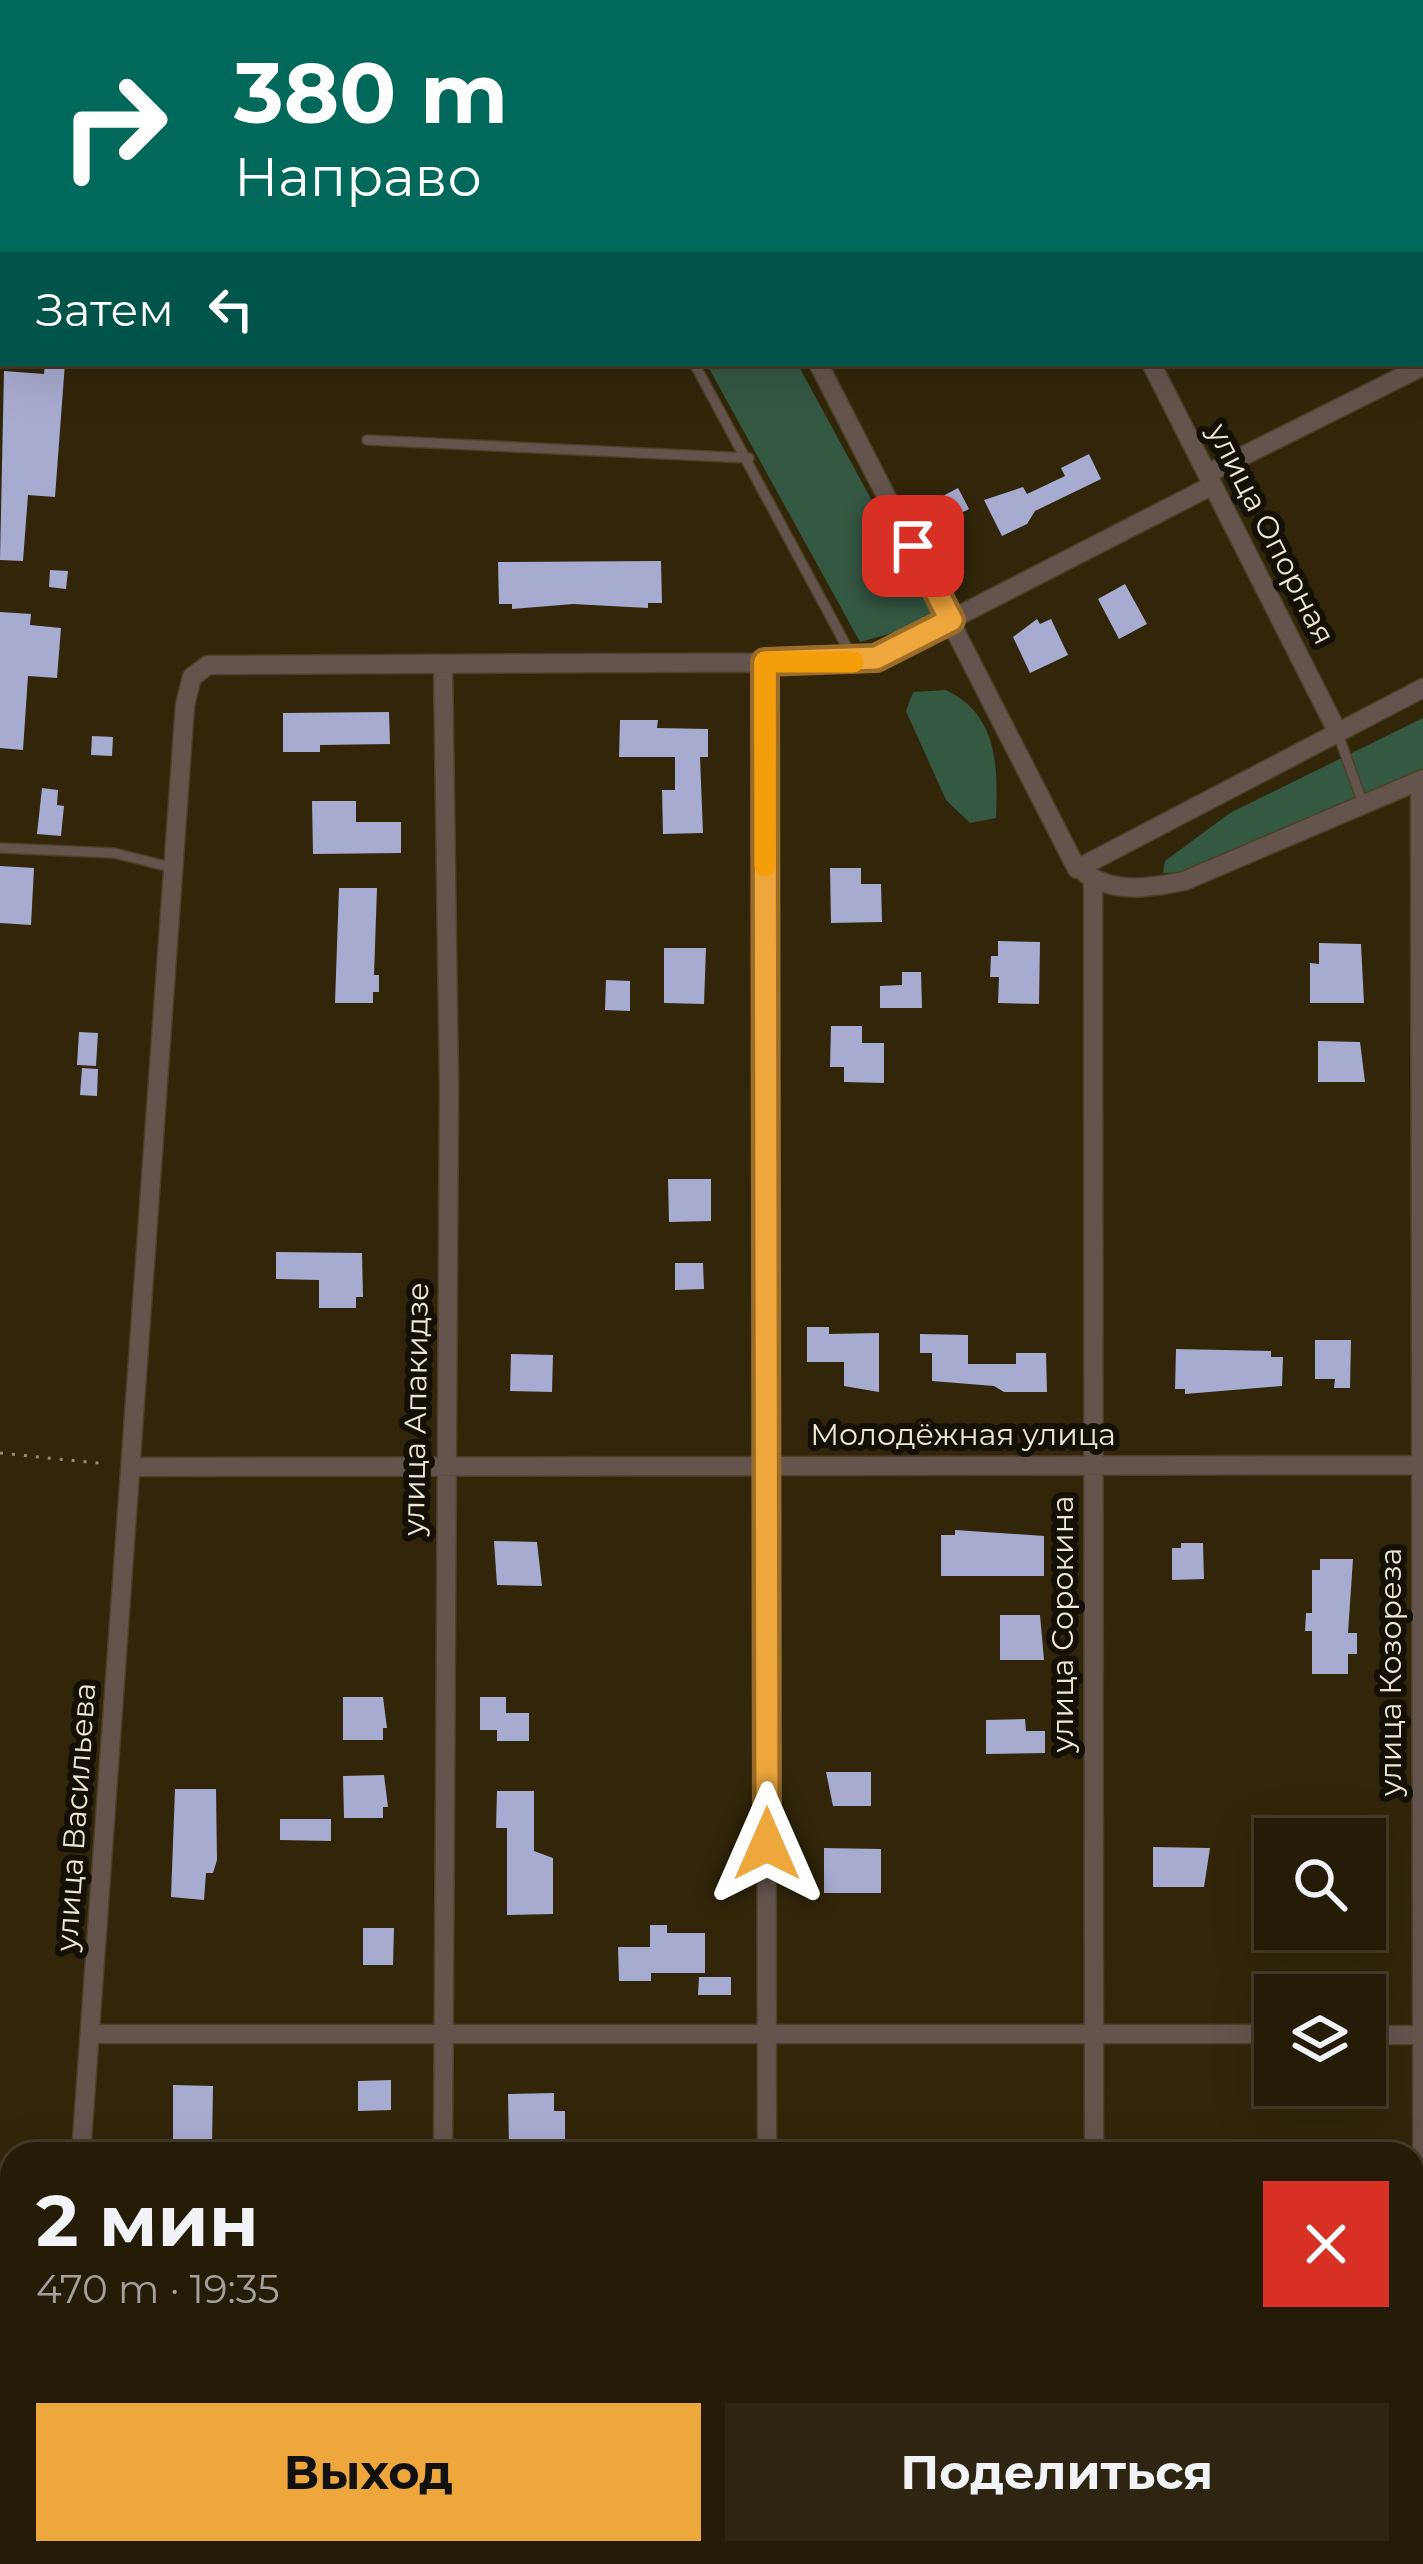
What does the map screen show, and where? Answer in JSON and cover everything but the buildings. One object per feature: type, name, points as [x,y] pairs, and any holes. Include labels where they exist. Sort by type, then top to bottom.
[{"type":"street","points":[[820,366],[1085,873],[1142,889],[1184,880],[1422,780]]},
{"type":"street","name":"улица Опорная","points":[[1152,366],[1337,731]]},
{"type":"street","points":[[855,662],[876,658],[951,620],[1423,366]]},
{"type":"street","points":[[765,662],[767,2142]]},
{"type":"street","name":"улица Васильева","points":[[82,2142],[185,705],[192,677],[208,665],[855,662]]},
{"type":"street","name":"улица Апакидзе","points":[[442,664],[449,1086],[443,2142]]},
{"type":"street","points":[[1085,873],[1423,688]]},
{"type":"street","name":"улица Козореза","points":[[1422,780],[1422,2142]]},
{"type":"street","name":"улица Сорокина","points":[[1085,873],[1093,1465],[1094,2142]]},
{"type":"street","name":"Молодёжная улица","points":[[133,1475],[445,1465],[1422,1465]]},
{"type":"street","points":[[90,2034],[1254,2034]]},
{"type":"street","points":[[1386,2035],[1422,2035]]},
{"type":"lane","points":[[696,366],[855,662]]},
{"type":"lane","points":[[367,440],[749,458]]},
{"type":"lane","points":[[1337,731],[1364,804]]},
{"type":"lane","points":[[0,848],[114,853],[174,868]]},
{"type":"path","points":[[0,1453],[133,1475]]},
{"type":"green space","points":[[708,366],[799,366],[933,613],[917,626],[860,642]]},
{"type":"green space","points":[[946,690],[976,713],[985,728],[995,761],[996,818],[970,823],[946,800],[906,711],[913,692]]},
{"type":"green space","points":[[1423,718],[1423,772],[1184,872],[1163,873],[1165,861],[1230,813]]},
{"type":"slow traffic","points":[[765,866],[765,662],[853,662]]},
{"type":"route","points":[[767,1844],[765,662],[876,658],[951,620],[913,546]]}]
